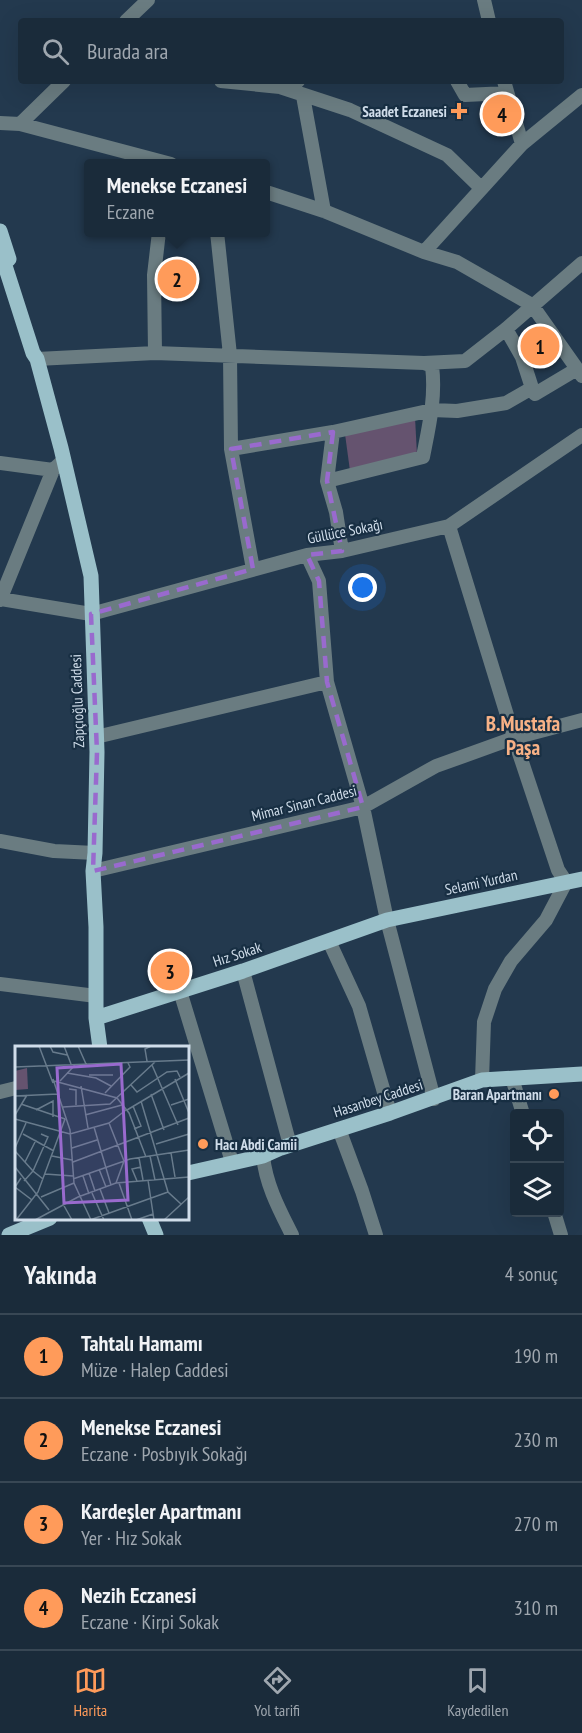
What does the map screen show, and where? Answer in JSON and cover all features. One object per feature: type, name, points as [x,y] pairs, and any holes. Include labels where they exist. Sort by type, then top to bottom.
[{"type":"main road","name":"Zapçıoğlu Caddesi","points":[[0,231],[39,352],[37,359]]},
{"type":"main road","name":"Zapçıoğlu Caddesi","points":[[0,250],[33,353],[37,359],[58,465],[91,576],[96,737],[93,871],[96,927],[96,1018],[100,1046]]},
{"type":"main road","name":"Selami Yurdan","points":[[387,920],[582,879]]},
{"type":"main road","name":"Hız Sokak","points":[[96,1018],[243,971],[387,920]]},
{"type":"main road","name":"Hasanbey Caddesi","points":[[189,1173],[263,1156],[290,1145],[434,1099],[482,1080],[582,1074]]},
{"type":"main road","points":[[9,1235],[45,1220]]},
{"type":"main road","points":[[150,1220],[156,1235]]},
{"type":"street","points":[[129,18],[148,0]]},
{"type":"street","points":[[484,0],[488,18]]},
{"type":"street","points":[[20,124],[61,84]]},
{"type":"street","points":[[250,84],[280,87],[350,110],[447,155],[482,188]]},
{"type":"street","points":[[280,87],[289,84]]},
{"type":"street","points":[[459,84],[465,95],[506,87],[522,144]]},
{"type":"street","points":[[424,252],[522,144],[582,95]]},
{"type":"street","points":[[303,96],[324,211]]},
{"type":"street","points":[[0,123],[20,124],[152,159]]},
{"type":"street","points":[[270,193],[324,211],[424,252],[457,262],[532,305],[580,373],[535,394],[522,357],[506,329]]},
{"type":"street","points":[[155,353],[154,275],[158,237]]},
{"type":"street","points":[[218,237],[230,355],[231,449],[253,569]]},
{"type":"street","points":[[37,359],[155,353],[424,363],[465,361],[506,329],[582,262]]},
{"type":"street","points":[[327,482],[423,457],[432,410],[434,384],[432,366],[424,363]]},
{"type":"street","points":[[231,449],[333,432],[432,410],[457,411],[506,402],[532,388]]},
{"type":"street","points":[[333,432],[327,482],[336,513],[342,550]]},
{"type":"street","name":"Güllüce Sokağı","points":[[91,614],[306,555],[342,550],[449,526],[582,435]]},
{"type":"street","points":[[0,463],[58,465],[0,600],[91,614]]},
{"type":"street","points":[[449,526],[514,738],[558,870],[566,882],[546,920],[511,961],[495,989],[484,1022],[482,1080]]},
{"type":"street","points":[[306,555],[320,581],[327,682],[363,807],[387,920],[434,1099]]},
{"type":"street","points":[[96,737],[327,682]]},
{"type":"street","name":"Mimar Sinan Caddesi","points":[[93,871],[363,807],[427,770],[514,738],[582,720]]},
{"type":"street","points":[[0,841],[54,851],[95,853]]},
{"type":"street","points":[[329,941],[359,1006],[390,1113]]},
{"type":"street","points":[[243,971],[290,1145]]},
{"type":"street","points":[[0,984],[96,996]]},
{"type":"street","points":[[180,991],[232,1162]]},
{"type":"street","points":[[512,1078],[522,1109]]},
{"type":"street","points":[[0,1092],[15,1088]]},
{"type":"street","points":[[339,1129],[363,1191],[376,1235]]},
{"type":"street","points":[[263,1156],[265,1175],[273,1197],[292,1235]]},
{"type":"street","points":[[556,1217],[561,1235]]},
{"type":"highlighted area","points":[[333,432],[327,481],[342,551],[307,555],[319,581],[327,682],[363,807],[93,871],[97,752],[91,614],[253,569],[231,449]]},
{"type":"shaded area","points":[[415,417],[417,455],[350,471],[345,434]]},
{"type":"place","name":"Saadet Eczanesi","points":[[459,111]]},
{"type":"place","name":"Nezih Eczanesi","points":[[502,114]]},
{"type":"place","name":"Menekse Eczanesi","points":[[177,279]]},
{"type":"place","name":"Tahtalı Hamamı","points":[[540,346]]},
{"type":"place","name":"Kardeşler Apartmanı","points":[[170,971]]},
{"type":"place","name":"Baran Apartmanı","points":[[554,1094]]},
{"type":"place","name":"Hacı Abdi Camii","points":[[203,1144]]},
{"type":"district","name":"B.Mustafa Paşa","points":[[523,735]]}]
